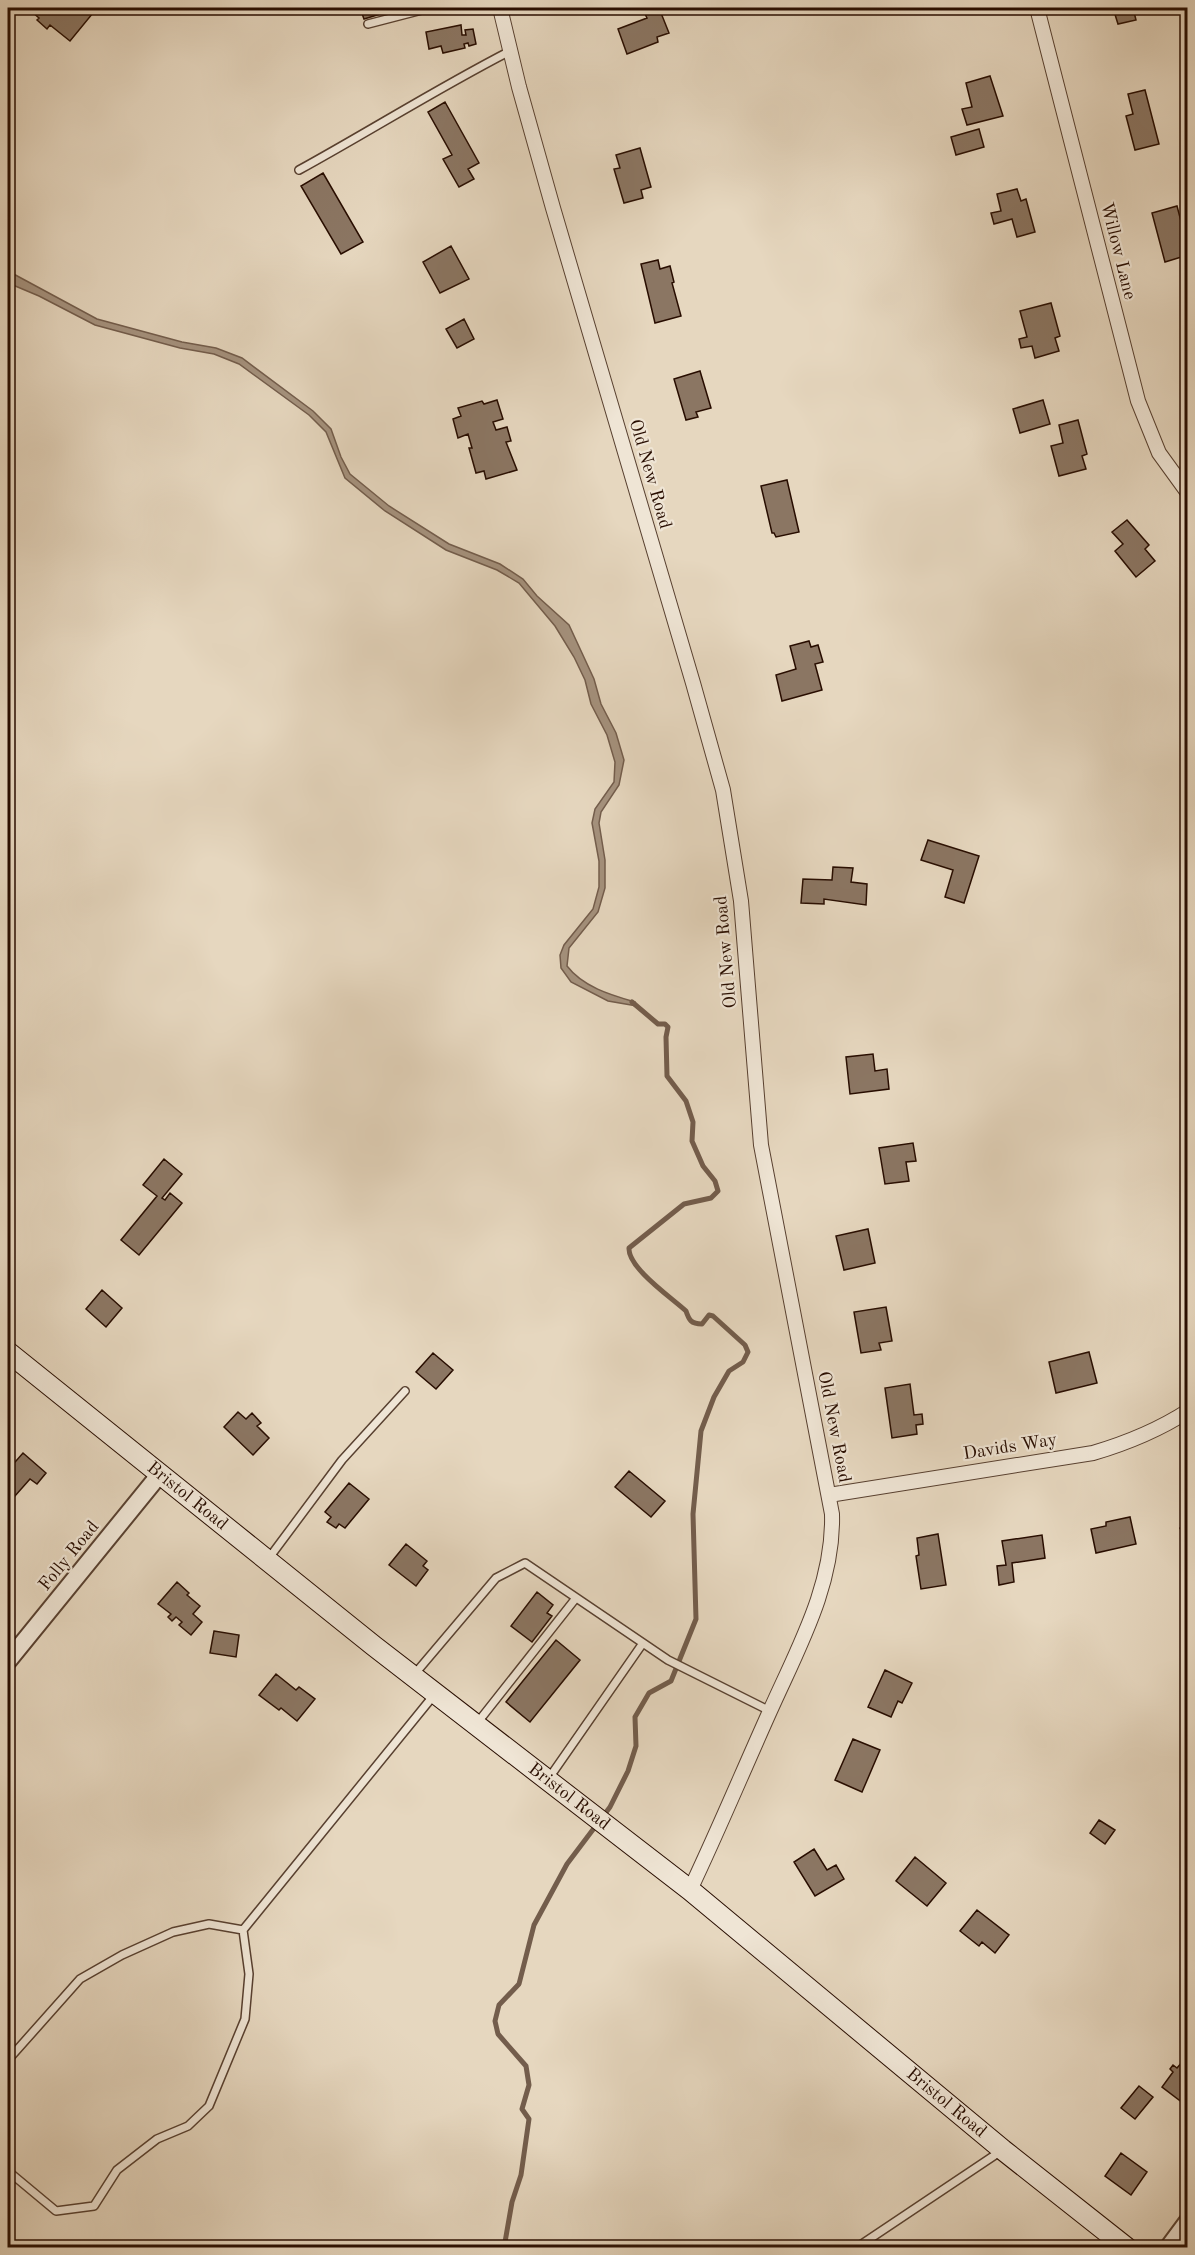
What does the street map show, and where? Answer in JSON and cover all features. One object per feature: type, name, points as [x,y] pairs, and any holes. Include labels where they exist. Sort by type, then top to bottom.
[{"type":"main road","name":"Bristol Road","points":[[8,1352],[413,1676],[690,1890],[1003,2150],[1127,2247]]},
{"type":"street","name":"Old New Road","points":[[500,8],[550,197],[723,790],[741,901],[761,1145],[829,1495],[831,1543],[824,1580],[804,1637],[690,1890]]},
{"type":"street","name":"Willow Lane","points":[[1037,8],[1138,401],[1159,453],[1188,493]]},
{"type":"street","name":"Davids Way","points":[[829,1495],[1093,1453],[1127,1443],[1159,1429],[1188,1411]]},
{"type":"street","name":"Folly Road","points":[[8,1661],[160,1474]]},
{"type":"street","points":[[1168,2247],[1188,2221]]},
{"type":"lane","points":[[368,24],[422,10],[474,8]]},
{"type":"lane","points":[[299,170],[388,121],[468,72],[510,51]]},
{"type":"lane","points":[[268,1560],[342,1460],[405,1391]]},
{"type":"lane","points":[[413,1676],[496,1578],[525,1563],[668,1660],[770,1711]]},
{"type":"lane","points":[[476,1724],[576,1598]]},
{"type":"lane","points":[[548,1780],[643,1643]]},
{"type":"lane","points":[[8,2171],[57,2211],[94,2206],[117,2170],[157,2139],[188,2126],[209,2106],[245,2019],[249,1974],[243,1930],[436,1693]]},
{"type":"lane","points":[[8,2060],[80,1980],[122,1955],[172,1932],[209,1924],[243,1930]]},
{"type":"lane","points":[[856,2247],[1003,2150]]},
{"type":"shaded area","points":[[8,271],[97,319],[182,342],[216,348],[242,358],[313,411],[331,429],[350,474],[389,506],[449,544],[500,564],[523,579],[537,596],[569,625],[594,679],[601,704],[616,733],[624,760],[619,785],[601,812],[599,823],[605,860],[605,888],[598,912],[569,948],[567,966],[589,985],[635,1002],[637,1006],[608,1001],[571,982],[561,968],[560,955],[564,945],[593,909],[599,887],[599,861],[592,823],[595,809],[614,782],[615,762],[607,735],[591,704],[585,680],[574,657],[555,626],[519,583],[497,570],[446,550],[385,511],[345,478],[326,432],[309,415],[239,364],[214,354],[180,348],[95,325],[8,283]]},
{"type":"building","points":[[35,8],[85,8],[93,13],[70,41],[50,25],[47,29],[37,20],[39,18],[32,12]]},
{"type":"building","points":[[360,8],[396,8],[397,9],[364,19]]},
{"type":"building","points":[[659,8],[669,33],[657,37],[658,42],[627,54],[618,29],[647,18],[644,12]]},
{"type":"building","points":[[1113,8],[1133,8],[1136,20],[1118,24]]},
{"type":"building","points":[[461,25],[462,35],[466,35],[465,30],[473,29],[476,44],[469,46],[468,43],[464,44],[465,48],[443,53],[441,46],[429,49],[426,32]]},
{"type":"building","points":[[990,76],[1003,116],[967,125],[962,109],[972,107],[966,83]]},
{"type":"building","points":[[1145,90],[1159,144],[1135,150],[1126,116],[1133,114],[1128,94]]},
{"type":"building","points":[[445,102],[479,163],[468,169],[474,179],[459,187],[443,159],[452,155],[428,112]]},
{"type":"building","points":[[979,129],[984,147],[956,155],[951,137]]},
{"type":"building","points":[[640,148],[651,187],[641,190],[643,198],[624,203],[614,169],[620,168],[616,155]]},
{"type":"building","points":[[323,173],[363,242],[341,254],[301,186]]},
{"type":"building","points":[[1017,189],[1021,201],[1026,199],[1035,232],[1017,237],[1012,219],[994,224],[991,213],[1001,211],[997,194]]},
{"type":"building","points":[[1177,206],[1183,229],[1188,228],[1188,255],[1165,262],[1152,213]]},
{"type":"building","points":[[451,246],[469,279],[440,293],[423,262]]},
{"type":"building","points":[[658,260],[660,269],[670,266],[681,316],[655,323],[641,264]]},
{"type":"building","points":[[1051,303],[1060,336],[1055,338],[1059,351],[1035,358],[1032,346],[1021,348],[1019,339],[1027,337],[1020,311]]},
{"type":"building","points":[[464,319],[474,339],[457,348],[446,329]]},
{"type":"building","points":[[700,371],[711,408],[696,412],[698,417],[686,420],[674,379]]},
{"type":"building","points":[[497,400],[503,419],[493,422],[496,430],[507,427],[511,441],[506,442],[517,470],[486,479],[484,471],[476,473],[469,448],[472,448],[468,434],[458,438],[453,419],[461,416],[458,408],[482,401],[484,404]]},
{"type":"building","points":[[1043,400],[1050,424],[1020,433],[1013,409]]},
{"type":"building","points":[[1078,420],[1087,454],[1082,456],[1086,469],[1059,476],[1051,446],[1063,443],[1059,425]]},
{"type":"building","points":[[787,480],[799,532],[776,537],[772,533],[761,486]]},
{"type":"building","points":[[1127,520],[1149,545],[1145,549],[1155,561],[1136,577],[1115,551],[1123,544],[1112,532]]},
{"type":"building","points":[[809,641],[811,647],[818,645],[823,662],[815,664],[822,690],[782,701],[776,675],[796,669],[790,646]]},
{"type":"building","points":[[928,840],[979,856],[964,903],[945,897],[953,870],[921,860]]},
{"type":"building","points":[[833,867],[853,868],[851,882],[867,884],[866,905],[824,899],[824,904],[801,903],[803,879],[832,880]]},
{"type":"building","points":[[873,1054],[875,1071],[887,1069],[889,1089],[850,1094],[846,1057]]},
{"type":"building","points":[[913,1143],[916,1161],[906,1162],[909,1181],[885,1184],[879,1148]]},
{"type":"building","points":[[164,1159],[182,1174],[162,1198],[165,1200],[170,1193],[182,1203],[139,1255],[121,1240],[157,1196],[143,1185]]},
{"type":"building","points":[[868,1229],[875,1263],[844,1270],[836,1236]]},
{"type":"building","points":[[102,1290],[122,1308],[106,1327],[86,1309]]},
{"type":"building","points":[[886,1307],[892,1341],[879,1343],[881,1350],[861,1353],[854,1312]]},
{"type":"building","points":[[1089,1352],[1097,1383],[1056,1393],[1049,1362]]},
{"type":"building","points":[[433,1353],[453,1370],[436,1389],[416,1372]]},
{"type":"building","points":[[910,1384],[914,1415],[922,1414],[923,1424],[916,1425],[917,1434],[892,1438],[885,1388]]},
{"type":"building","points":[[238,1412],[246,1419],[252,1413],[261,1423],[257,1426],[269,1438],[253,1455],[224,1427]]},
{"type":"building","points":[[23,1453],[46,1473],[37,1484],[30,1479],[15,1496],[8,1489],[10,1482],[8,1470]]},
{"type":"building","points":[[629,1471],[665,1501],[651,1517],[615,1487]]},
{"type":"building","points":[[349,1483],[369,1499],[345,1528],[339,1524],[336,1528],[327,1522],[331,1517],[325,1512]]},
{"type":"building","points":[[1130,1517],[1136,1544],[1096,1553],[1091,1529],[1106,1526],[1106,1522]]},
{"type":"building","points":[[1188,1524],[1188,1543],[1187,1543],[1180,1528]]},
{"type":"building","points":[[938,1534],[946,1585],[921,1589],[916,1556],[919,1555],[917,1538]]},
{"type":"building","points":[[1042,1535],[1045,1558],[1012,1563],[1014,1582],[999,1585],[997,1566],[1006,1565],[1002,1541]]},
{"type":"building","points":[[406,1544],[427,1561],[423,1566],[428,1570],[416,1586],[389,1565]]},
{"type":"building","points":[[177,1582],[200,1606],[193,1614],[202,1622],[191,1635],[179,1625],[182,1622],[176,1617],[172,1621],[168,1617],[171,1614],[158,1604]]},
{"type":"building","points":[[537,1592],[553,1605],[547,1613],[552,1616],[532,1642],[511,1626]]},
{"type":"building","points":[[214,1631],[239,1635],[236,1657],[210,1653]]},
{"type":"building","points":[[556,1640],[580,1660],[530,1722],[506,1702]]},
{"type":"building","points":[[885,1670],[912,1683],[902,1703],[898,1701],[891,1717],[868,1707]]},
{"type":"building","points":[[276,1674],[296,1690],[299,1687],[315,1699],[297,1721],[259,1695]]},
{"type":"building","points":[[853,1739],[880,1750],[862,1792],[835,1780]]},
{"type":"building","points":[[1099,1820],[1115,1830],[1105,1844],[1090,1833]]},
{"type":"building","points":[[814,1849],[827,1870],[836,1865],[844,1879],[815,1896],[794,1862]]},
{"type":"building","points":[[915,1857],[946,1883],[927,1906],[896,1881]]},
{"type":"building","points":[[977,1910],[1009,1935],[995,1953],[982,1942],[979,1946],[960,1931]]},
{"type":"building","points":[[1183,2061],[1188,2065],[1188,2098],[1183,2103],[1162,2087],[1173,2072],[1170,2069],[1173,2065],[1177,2068]]},
{"type":"building","points":[[1139,2086],[1153,2097],[1135,2119],[1121,2108]]},
{"type":"building","points":[[1121,2153],[1147,2172],[1131,2195],[1105,2176]]},
{"type":"waterway","points":[[504,2248],[512,2202],[521,2175],[529,2119],[522,2109],[529,2085],[526,2066],[498,2034],[495,2021],[499,2005],[519,1984],[534,1925],[567,1864],[610,1807],[628,1771],[636,1746],[635,1717],[649,1693],[671,1681],[696,1619],[693,1514],[701,1431],[714,1397],[729,1371],[743,1362],[748,1352],[745,1345],[713,1316],[709,1315],[702,1324],[691,1321],[686,1311],[643,1273],[631,1256],[629,1248],[684,1204],[711,1198],[718,1191],[715,1181],[703,1166],[692,1141],[693,1122],[686,1101],[667,1076],[668,1027],[665,1024],[658,1024],[632,1002]]}]
